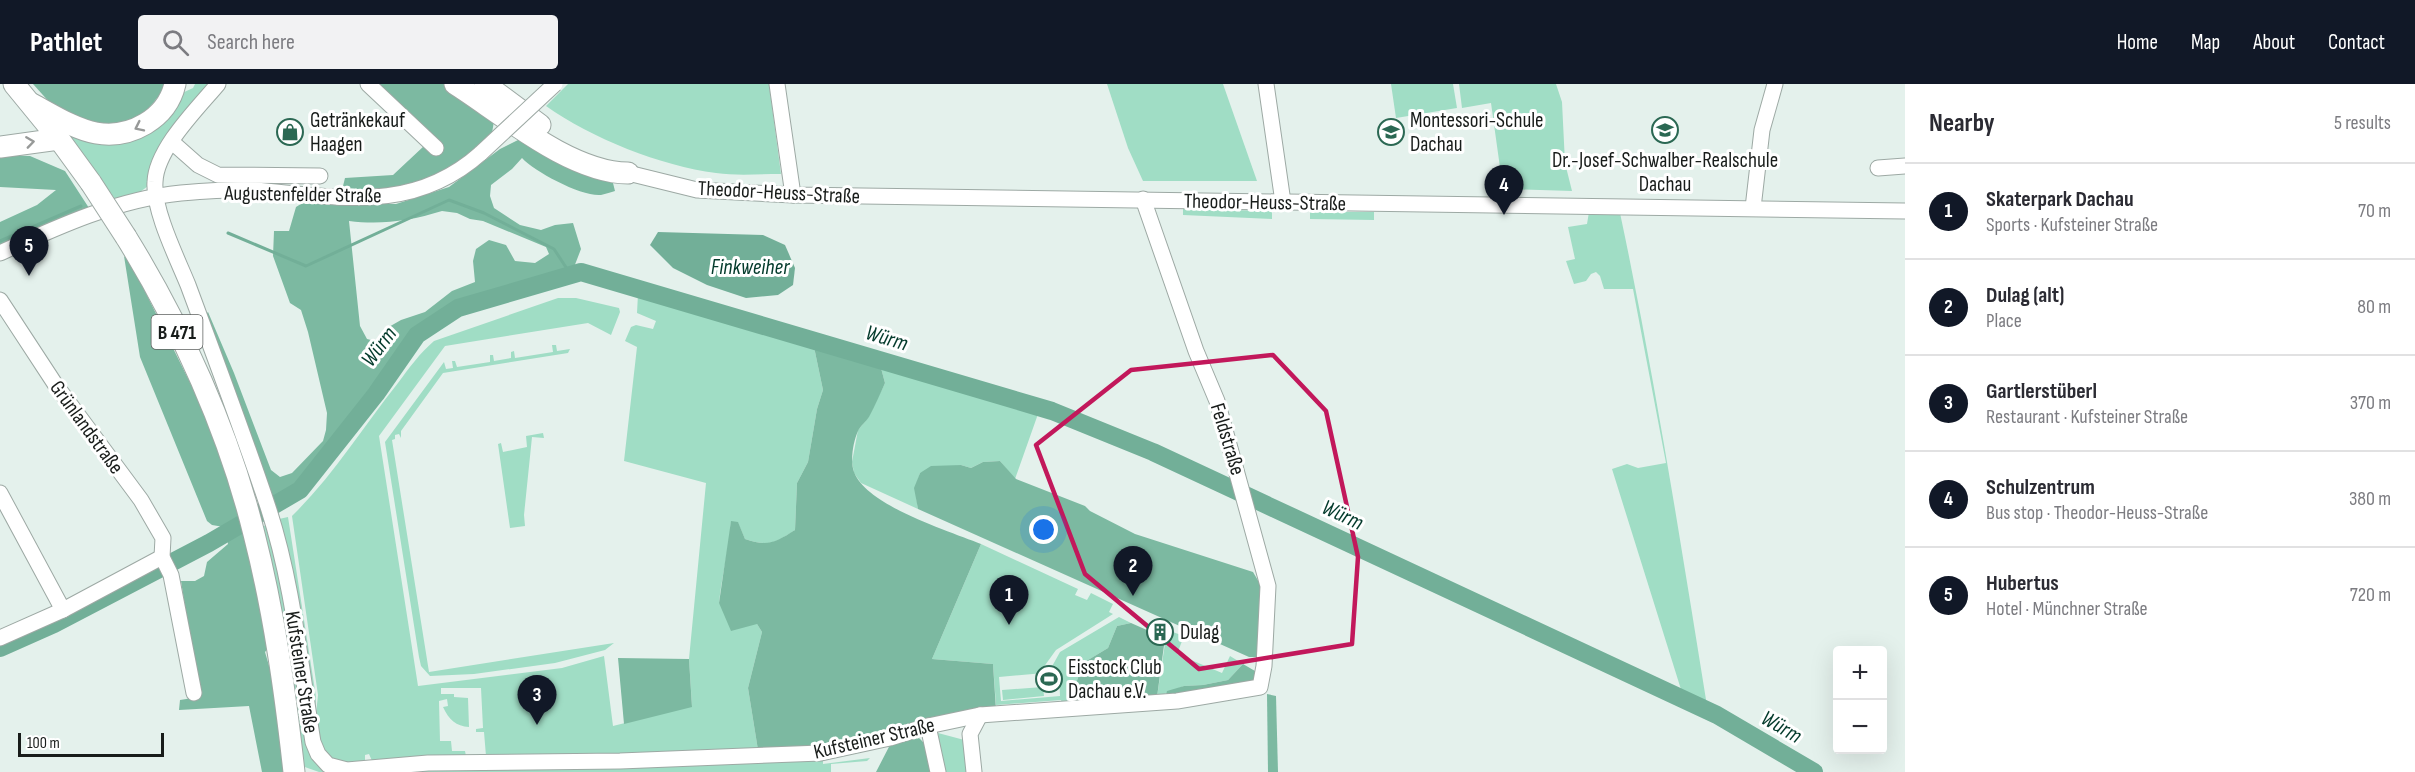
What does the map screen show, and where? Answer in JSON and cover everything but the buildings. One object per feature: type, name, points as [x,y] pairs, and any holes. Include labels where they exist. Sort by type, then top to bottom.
[{"type":"highway","name":"B 471","points":[[14,84],[60,139],[126,237],[174,326],[199,379],[236,471],[261,519],[294,772]]},
{"type":"highway","points":[[32,104],[94,133],[120,134],[142,126],[162,112],[174,93],[175,84]]},
{"type":"highway","points":[[456,84],[537,139],[612,173],[628,173]]},
{"type":"highway","points":[[485,84],[549,131],[616,163],[628,173]]},
{"type":"highway","points":[[0,147],[60,139]]},
{"type":"street","name":"Kufsteiner Straße","points":[[218,84],[172,142],[161,160],[154,182],[160,213],[294,614],[313,742],[323,760],[335,768],[347,770],[428,763],[483,767],[620,767],[821,753],[890,738],[928,726],[980,714],[1177,700],[1260,687]]},
{"type":"street","points":[[368,84],[436,148]]},
{"type":"street","name":"Augustenfelder Straße","points":[[0,253],[54,228],[127,202],[157,196],[251,190],[361,199],[392,196],[422,188],[444,179],[481,153],[555,84]]},
{"type":"street","points":[[777,84],[793,195]]},
{"type":"street","points":[[1266,84],[1283,202]]},
{"type":"street","points":[[1753,208],[1762,130],[1775,84]]},
{"type":"street","points":[[172,142],[198,165],[218,175],[320,176]]},
{"type":"street","points":[[1878,168],[1905,166]]},
{"type":"street","name":"Theodor-Heuss-Straße","points":[[628,173],[697,190],[793,195],[1905,211]]},
{"type":"street","name":"Feldstraße","points":[[1143,199],[1196,351],[1217,401],[1244,492],[1268,586],[1264,666],[1260,687]]},
{"type":"street","name":"Grünlandstraße","points":[[0,300],[55,384],[141,500],[163,538],[162,557],[170,571],[194,693]]},
{"type":"street","points":[[0,493],[63,610]]},
{"type":"street","points":[[0,638],[63,610],[162,557]]},
{"type":"street","points":[[974,772],[970,734],[980,714]]},
{"type":"street","points":[[928,726],[938,772]]},
{"type":"highlighted area","points":[[1273,355],[1326,411],[1358,557],[1352,644],[1199,669],[1085,574],[1036,445],[1131,370]]},
{"type":"shaded area","points":[[33,84],[169,84],[135,124],[85,125],[51,104]]},
{"type":"shaded area","points":[[195,84],[214,84],[148,186],[136,195],[115,199],[62,126],[180,94],[193,88]]},
{"type":"shaded area","points":[[373,84],[444,84],[494,121],[492,133],[477,149],[442,174],[407,187],[342,190],[345,178],[393,175],[424,146]]},
{"type":"shaded area","points":[[568,84],[769,84],[781,174],[716,173],[673,164],[627,149],[584,129],[546,106]]},
{"type":"shaded area","points":[[1107,84],[1223,84],[1257,181],[1143,181],[1128,148]]},
{"type":"shaded area","points":[[1391,84],[1453,84],[1457,108],[1396,118]]},
{"type":"shaded area","points":[[1459,84],[1556,84],[1562,102],[1565,163],[1572,191],[1503,189],[1491,103],[1462,108]]},
{"type":"shaded area","points":[[520,139],[612,179],[615,191],[593,195],[559,182],[537,170],[522,158],[491,185],[490,196],[494,208],[520,225],[541,230],[555,225],[573,223],[581,249],[571,275],[458,308],[417,335],[328,457],[300,490],[281,501],[264,495],[201,320],[208,312],[271,470],[280,477],[292,473],[323,441],[327,413],[301,310],[290,303],[273,256],[274,231],[289,231],[296,207],[304,202],[396,204],[449,187],[500,149]],"holes":[[[442,211],[457,213],[470,219],[483,221],[546,247],[549,254],[535,263],[515,261],[506,245],[489,240],[476,249],[473,261],[475,282],[452,291],[425,312],[401,320],[387,328],[379,342],[367,339],[360,326],[349,221],[384,222],[407,220]]]},
{"type":"shaded area","points":[[0,155],[30,156],[65,171],[89,208],[0,248],[0,222],[37,205],[56,190],[0,187]]},
{"type":"shaded area","points":[[1183,209],[1272,211],[1272,219],[1183,215]]},
{"type":"shaded area","points":[[1310,212],[1374,212],[1374,220],[1310,219]]},
{"type":"shaded area","points":[[1589,212],[1620,213],[1656,399],[1708,712],[1684,699],[1612,469],[1627,464],[1638,468],[1666,463],[1633,289],[1604,289],[1600,276],[1596,272],[1591,274],[1586,281],[1574,284],[1566,261],[1575,259],[1568,227],[1587,224]]},
{"type":"shaded area","points":[[124,256],[132,265],[209,421],[234,495],[271,645],[265,652],[274,683],[287,772],[262,772],[249,706],[179,710],[180,700],[199,697],[181,581],[195,581],[204,576],[207,562],[228,544],[224,527],[212,525],[207,521],[140,357]]},
{"type":"shaded area","points":[[638,294],[814,347],[823,390],[817,409],[808,462],[797,483],[795,530],[777,541],[760,543],[745,539],[738,523],[731,522],[720,593],[719,603],[757,624],[762,632],[748,688],[758,750],[615,756],[486,756],[484,732],[476,732],[476,729],[483,728],[481,688],[441,688],[441,694],[454,694],[454,697],[468,698],[469,727],[453,722],[443,707],[448,706],[447,699],[439,701],[440,741],[451,741],[452,751],[465,751],[466,756],[373,763],[369,754],[365,755],[365,761],[335,764],[320,750],[316,714],[318,695],[292,516],[321,485],[411,366],[434,341],[558,298],[576,298],[619,308],[620,312],[611,335],[588,323],[445,346],[379,436],[418,686],[562,668],[604,656],[613,726],[692,706],[689,659],[706,483],[624,461],[637,347],[625,341],[631,327],[636,325],[653,329],[656,321],[637,313]]},
{"type":"shaded area","points":[[552,345],[556,345],[557,351],[570,349],[568,353],[443,373],[401,431],[401,438],[399,434],[395,435],[395,439],[392,440],[429,672],[614,643],[605,650],[555,663],[474,674],[430,676],[421,666],[419,657],[385,442],[444,362],[446,369],[453,368],[452,361],[455,361],[457,367],[490,362],[490,355],[493,355],[494,361],[511,358],[511,352],[514,351],[515,358],[553,352]]},
{"type":"shaded area","points":[[814,347],[881,368],[885,383],[869,417],[860,427],[853,446],[853,468],[862,484],[875,496],[910,516],[981,544],[932,659],[993,664],[996,710],[820,749],[758,750],[748,688],[762,632],[757,624],[731,631],[719,603],[731,521],[738,522],[745,539],[760,543],[772,542],[795,530],[797,483],[808,462],[817,409],[823,390]]},
{"type":"shaded area","points":[[881,368],[1038,414],[1015,479],[1000,461],[983,462],[971,468],[961,465],[920,473],[915,488],[918,509],[861,483],[854,473],[852,462],[858,430],[868,418],[885,383]]},
{"type":"shaded area","points":[[543,433],[544,438],[532,437],[524,515],[525,526],[510,528],[498,444],[501,443],[503,452],[527,447],[526,436]]},
{"type":"shaded area","points":[[1000,461],[1016,479],[1085,506],[1090,511],[1135,534],[1253,572],[1263,589],[1260,653],[1257,657],[1249,657],[918,509],[914,488],[920,473],[931,466],[961,465],[971,468],[983,462]]},
{"type":"shaded area","points":[[288,517],[316,697],[315,712],[279,519]]},
{"type":"shaded area","points":[[269,523],[286,598],[309,742],[331,772],[319,772],[302,766],[261,528]]},
{"type":"shaded area","points":[[981,544],[1078,589],[1075,595],[1087,600],[1091,593],[1113,604],[1109,612],[1113,614],[1056,650],[1043,668],[1044,673],[999,677],[1001,701],[1060,696],[1059,673],[1050,673],[1050,670],[1060,652],[1119,617],[1131,623],[1117,626],[1108,648],[1083,663],[1069,704],[1062,703],[1061,700],[996,705],[993,664],[932,659]]},
{"type":"shaded area","points":[[1131,623],[1165,638],[1157,697],[1069,704],[1083,663],[1108,648],[1117,626]]},
{"type":"shaded area","points":[[1167,630],[1184,636],[1177,654],[1222,673],[1230,656],[1243,664],[1228,680],[1184,686],[1157,697]]},
{"type":"shaded area","points":[[618,658],[689,659],[692,707],[624,724]]},
{"type":"shaded area","points":[[1243,664],[1255,671],[1256,675],[1252,685],[1166,695],[1167,691],[1184,686],[1228,680]]},
{"type":"shaded area","points":[[1043,687],[1044,696],[1003,700],[1002,690]]},
{"type":"shaded area","points":[[1267,694],[1276,696],[1278,772],[1268,772]]},
{"type":"shaded area","points":[[938,733],[968,741],[972,772],[942,772]]},
{"type":"shaded area","points":[[916,736],[926,747],[932,772],[876,772],[892,741]]},
{"type":"shaded area","points":[[823,758],[823,764],[870,758],[867,761],[831,764],[831,772],[417,772],[417,770]]},
{"type":"water","name":"Finkweiher","points":[[658,232],[763,235],[785,245],[795,268],[793,285],[778,295],[746,298],[707,285],[673,268],[650,245]]},
{"type":"waterway","points":[[228,233],[306,266],[449,200],[484,213],[554,249],[571,275]]},
{"type":"waterway","points":[[0,241],[81,206]]},
{"type":"waterway","name":"Würm","points":[[0,648],[54,624],[209,543],[300,490],[376,394],[417,335],[458,308],[581,272],[1052,411],[1153,452],[1717,715],[1814,772]]},
{"type":"place","name":"Dr.-Josef-Schwalber-Realschule Dachau","points":[[1665,130]]},
{"type":"place","name":"Getränkekauf Haagen","points":[[290,132]]},
{"type":"place","name":"Montessori-Schule Dachau","points":[[1391,132]]},
{"type":"place","name":"Schulzentrum","points":[[1504,215]]},
{"type":"place","name":"Hubertus","points":[[29,276]]},
{"type":"place","name":"Dulag (alt)","points":[[1133,596]]},
{"type":"place","name":"Skaterpark Dachau","points":[[1009,625]]},
{"type":"place","name":"Dulag","points":[[1160,632]]},
{"type":"place","name":"Eisstock Club Dachau e.V.","points":[[1049,679]]},
{"type":"place","name":"Gartlerstüberl","points":[[537,725]]}]
